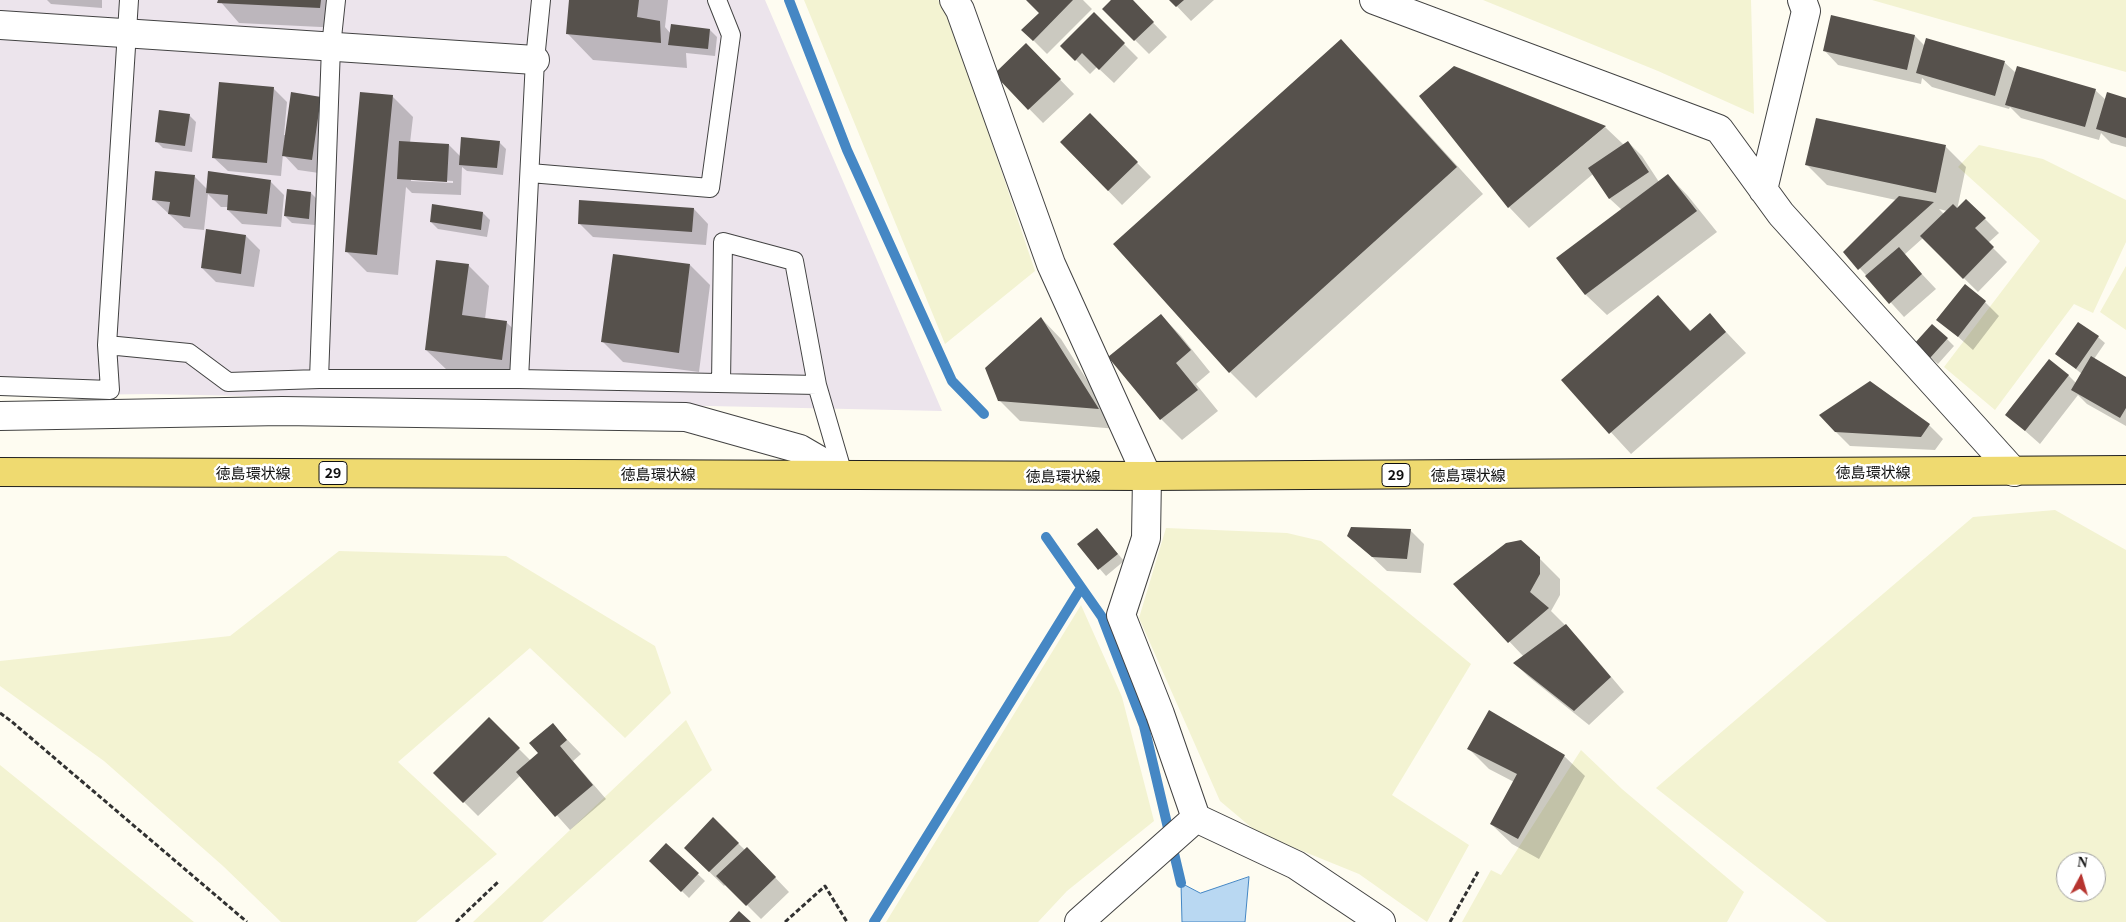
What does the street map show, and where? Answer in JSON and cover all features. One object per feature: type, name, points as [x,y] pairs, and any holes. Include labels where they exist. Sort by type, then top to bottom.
[{"type":"main road","name":"徳島環状線","points":[[0,472],[1147,476],[2125,471]]},
{"type":"street","points":[[954,0],[1051,264],[1147,476],[1146,538],[1121,615],[1160,714],[1196,818],[1296,865],[1381,922]]},
{"type":"street","points":[[1374,0],[1719,129],[1781,214],[2014,472]]},
{"type":"street","points":[[1764,190],[1806,11],[1802,0]]},
{"type":"street","points":[[0,25],[535,60]]},
{"type":"street","points":[[0,416],[282,411],[686,417],[800,449],[843,474]]},
{"type":"street","points":[[1079,922],[1196,818]]},
{"type":"lane","points":[[0,386],[110,390],[108,345],[129,0]]},
{"type":"lane","points":[[319,379],[331,47],[336,0]]},
{"type":"lane","points":[[519,379],[535,60],[541,0]]},
{"type":"lane","points":[[530,173],[710,188],[730,35],[717,0]]},
{"type":"lane","points":[[721,383],[722,242],[794,261],[817,385],[843,474]]},
{"type":"lane","points":[[108,345],[188,353],[228,382],[319,379],[519,379],[817,385]]},
{"type":"path","points":[[0,713],[247,922]]},
{"type":"path","points":[[1450,922],[1479,870]]},
{"type":"path","points":[[456,922],[498,882]]},
{"type":"path","points":[[785,922],[826,886],[847,922]]},
{"type":"shaded area","points":[[0,0],[765,0],[942,411],[150,394],[0,396]]},
{"type":"green space","points":[[804,0],[938,0],[952,24],[1035,271],[945,344]]},
{"type":"green space","points":[[1483,0],[1751,0],[1754,114],[1658,71]]},
{"type":"green space","points":[[1872,0],[2126,0],[2126,72]]},
{"type":"green space","points":[[1979,145],[2043,159],[2126,200],[2126,242],[2093,313],[2074,304],[1995,410],[1944,367],[2040,241],[1958,167]]},
{"type":"green space","points":[[2126,266],[2126,330],[2100,312]]},
{"type":"green space","points":[[2055,510],[2126,550],[2126,922],[1827,922],[1656,788],[1973,517]]},
{"type":"green space","points":[[1166,528],[1287,533],[1321,541],[1471,664],[1392,795],[1469,845],[1427,922],[1359,874],[1258,833],[1220,801],[1139,618]]},
{"type":"green space","points":[[339,551],[506,556],[655,646],[671,693],[625,738],[530,648],[398,762],[497,854],[416,922],[281,922],[223,866],[104,761],[0,686],[0,661],[230,636]]},
{"type":"green space","points":[[1081,605],[1122,697],[1154,821],[1067,891],[1038,922],[886,922]]},
{"type":"green space","points":[[686,720],[712,770],[542,922],[473,922]]},
{"type":"green space","points":[[1581,750],[1622,789],[1744,892],[1727,922],[1462,922],[1491,870],[1501,875]]},
{"type":"green space","points":[[0,765],[194,922],[0,922]]},
{"type":"water","points":[[1249,877],[1245,922],[1182,922],[1181,883],[1200,893]]},
{"type":"building","points":[[218,0],[321,0],[320,8],[217,3]]},
{"type":"building","points":[[569,0],[639,0],[637,17],[660,21],[661,43],[566,34]]},
{"type":"building","points":[[1026,0],[1073,0],[1033,41],[1021,30],[1039,13]]},
{"type":"building","points":[[1111,0],[1133,0],[1154,22],[1134,41],[1102,9]]},
{"type":"building","points":[[1169,0],[1184,0],[1176,7]]},
{"type":"building","points":[[1094,12],[1125,43],[1099,70],[1082,53],[1075,61],[1060,46]]},
{"type":"building","points":[[1831,15],[1915,35],[1907,70],[1823,51]]},
{"type":"building","points":[[671,24],[710,29],[708,49],[668,45]]},
{"type":"building","points":[[1926,38],[2005,61],[1995,96],[1916,73]]},
{"type":"building","points":[[1341,39],[1457,167],[1229,373],[1113,244]]},
{"type":"building","points":[[1026,43],[1061,79],[1028,110],[994,74]]},
{"type":"building","points":[[1454,66],[1606,126],[1508,208],[1419,96]]},
{"type":"building","points":[[2017,66],[2096,89],[2085,127],[2005,105]]},
{"type":"building","points":[[219,82],[274,87],[267,163],[212,158]]},
{"type":"building","points":[[291,92],[321,97],[312,160],[282,156]]},
{"type":"building","points":[[360,92],[393,95],[377,255],[345,252]]},
{"type":"building","points":[[2107,92],[2126,98],[2126,138],[2096,129]]},
{"type":"building","points":[[159,110],[190,114],[185,146],[155,142]]},
{"type":"building","points":[[1090,113],[1138,162],[1108,191],[1060,142]]},
{"type":"building","points":[[1816,118],[1946,145],[1936,193],[1805,165]]},
{"type":"building","points":[[461,137],[500,141],[497,168],[459,165]]},
{"type":"building","points":[[399,141],[449,144],[447,182],[397,179]]},
{"type":"building","points":[[1628,141],[1649,172],[1609,199],[1588,168]]},
{"type":"building","points":[[155,171],[195,175],[190,217],[168,214],[170,202],[152,200]]},
{"type":"building","points":[[208,171],[271,180],[267,214],[227,210],[228,195],[206,193]]},
{"type":"building","points":[[1668,174],[1697,211],[1585,295],[1556,258]]},
{"type":"building","points":[[287,189],[311,192],[309,219],[284,216]]},
{"type":"building","points":[[1899,196],[1934,202],[1858,270],[1843,252]]},
{"type":"building","points":[[1966,199],[1986,218],[1975,228],[1994,247],[1963,279],[1920,236],[1953,204],[1957,208]]},
{"type":"building","points":[[579,200],[694,208],[692,232],[578,224]]},
{"type":"building","points":[[432,204],[483,212],[481,230],[430,222]]},
{"type":"building","points":[[206,229],[246,235],[241,274],[201,268]]},
{"type":"building","points":[[1899,247],[1922,274],[1889,304],[1865,276]]},
{"type":"building","points":[[613,254],[690,264],[679,353],[601,342]]},
{"type":"building","points":[[436,260],[469,264],[462,315],[507,321],[502,360],[425,350]]},
{"type":"building","points":[[1965,284],[1986,301],[1958,337],[1936,320]]},
{"type":"building","points":[[1658,295],[1690,331],[1710,313],[1726,332],[1609,434],[1561,380]]},
{"type":"building","points":[[1161,314],[1191,350],[1176,363],[1198,390],[1160,420],[1108,357]]},
{"type":"building","points":[[1041,317],[1099,409],[998,401],[985,368]]},
{"type":"building","points":[[2078,322],[2099,336],[2076,369],[2055,354]]},
{"type":"building","points":[[1932,324],[1948,338],[1930,358],[1914,344]]},
{"type":"building","points":[[2091,356],[2126,377],[2126,408],[2120,418],[2071,390]]},
{"type":"building","points":[[2049,359],[2069,375],[2025,431],[2005,415]]},
{"type":"building","points":[[1870,381],[1930,424],[1921,437],[1835,432],[1819,415]]},
{"type":"building","points":[[1351,527],[1411,529],[1407,559],[1372,557],[1347,536]]},
{"type":"building","points":[[1097,528],[1118,554],[1098,570],[1077,544]]},
{"type":"building","points":[[1521,540],[1540,557],[1540,574],[1530,592],[1549,608],[1508,643],[1453,584],[1506,543]]},
{"type":"building","points":[[1566,624],[1611,677],[1574,711],[1513,663]]},
{"type":"building","points":[[1489,710],[1565,755],[1518,839],[1490,824],[1517,774],[1467,749]]},
{"type":"building","points":[[489,717],[520,748],[463,803],[433,773]]},
{"type":"building","points":[[553,723],[567,740],[560,746],[593,785],[555,817],[516,772],[538,753],[529,743]]},
{"type":"building","points":[[713,817],[739,843],[709,872],[684,848]]},
{"type":"building","points":[[666,843],[699,873],[681,892],[649,861]]},
{"type":"building","points":[[747,847],[776,877],[746,906],[716,876]]},
{"type":"building","points":[[739,911],[751,922],[729,922]]},
{"type":"waterway","points":[[789,0],[847,150],[952,381],[984,414]]},
{"type":"waterway","points":[[1046,537],[1102,617],[1144,726],[1181,883]]},
{"type":"waterway","points":[[874,922],[1081,588]]}]
